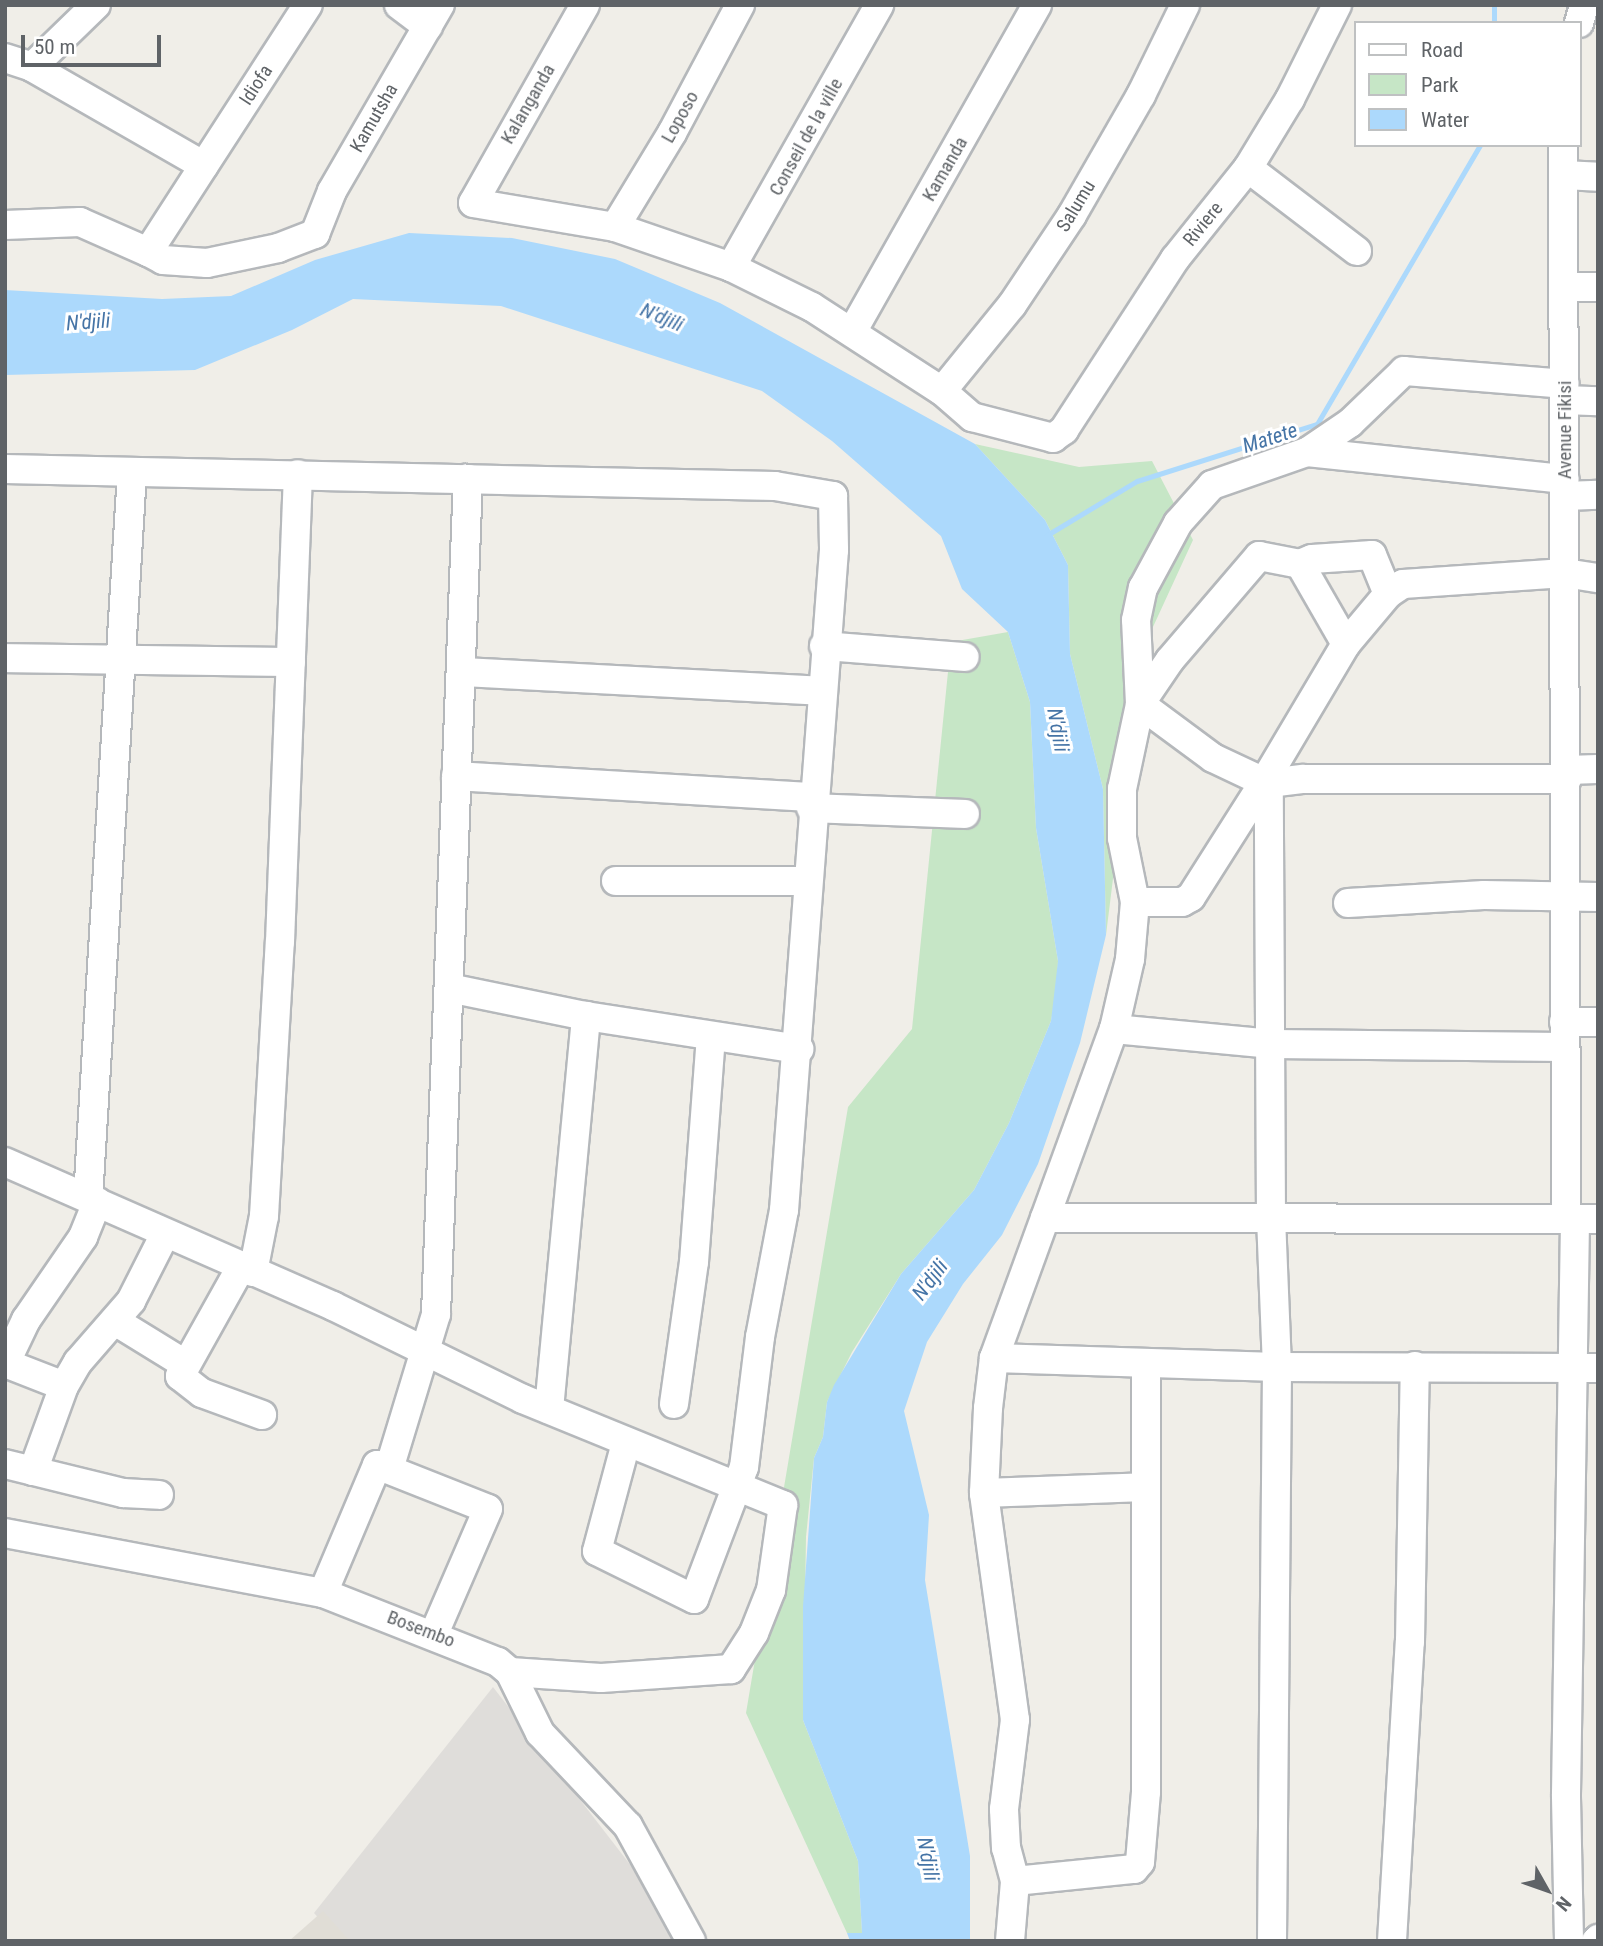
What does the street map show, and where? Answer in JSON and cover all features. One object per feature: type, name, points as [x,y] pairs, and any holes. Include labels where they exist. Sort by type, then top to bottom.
[{"type":"street","points":[[32,66],[96,5]]},
{"type":"street","name":"Idiofa","points":[[148,252],[308,5]]},
{"type":"street","points":[[400,5],[434,16]]},
{"type":"street","name":"Kalanganda","points":[[586,5],[473,203],[615,227]]},
{"type":"street","name":"Loposo","points":[[615,227],[673,133],[740,5]]},
{"type":"street","name":"Conseil de la ville","points":[[731,267],[879,5]]},
{"type":"street","name":"Kamanda","points":[[852,332],[1037,5]]},
{"type":"street","name":"Salumu","points":[[942,391],[1012,305],[1072,215],[1141,95],[1185,5]]},
{"type":"street","name":"Riviere","points":[[942,391],[972,417],[1059,436],[1175,259],[1248,168],[1290,99],[1337,5]]},
{"type":"street","name":"Kamutsha","points":[[148,252],[163,260],[206,263],[278,248],[315,234],[331,191],[434,16]]},
{"type":"street","points":[[5,58],[32,66],[204,166]]},
{"type":"street","name":"Avenue Fikisi","points":[[1563,147],[1567,775],[1564,1035],[1580,1219],[1585,1368],[1566,1794],[1569,1941]]},
{"type":"street","points":[[1248,168],[1357,251]]},
{"type":"street","points":[[1564,175],[1598,177]]},
{"type":"street","points":[[5,225],[80,222],[148,252]]},
{"type":"street","points":[[615,227],[731,267],[852,332],[942,391]]},
{"type":"street","points":[[1566,287],[1598,287]]},
{"type":"street","points":[[1010,1941],[1014,1881],[1004,1833],[1013,1696],[984,1493],[994,1357],[1114,1029],[1130,959],[1135,902],[1122,838],[1122,789],[1140,704],[1139,601],[1178,523],[1195,500],[1223,479],[1307,452],[1350,423],[1404,371],[1564,392],[1598,401]]},
{"type":"street","points":[[1307,452],[1565,487],[1598,495]]},
{"type":"street","points":[[5,469],[751,485],[828,492],[835,504],[812,802],[799,1049],[784,1210],[760,1337],[750,1436],[696,1597],[691,1599],[597,1551],[626,1443]]},
{"type":"street","points":[[64,1386],[5,1364],[26,1320],[83,1237],[93,1200],[132,472]]},
{"type":"street","points":[[262,1415],[202,1393],[182,1380],[185,1364],[247,1270],[264,1216],[298,474]]},
{"type":"street","points":[[389,1469],[436,1314],[456,776],[463,672],[468,479]]},
{"type":"street","points":[[1140,704],[1170,660],[1259,556],[1300,564],[1312,559],[1372,555],[1388,594]]},
{"type":"street","points":[[1300,564],[1346,644]]},
{"type":"street","points":[[1135,902],[1182,902],[1191,897],[1267,782],[1346,644],[1388,594],[1420,580],[1565,573],[1598,578]]},
{"type":"street","points":[[824,646],[965,657]]},
{"type":"street","points":[[5,658],[291,662]]},
{"type":"street","points":[[463,672],[820,691]]},
{"type":"street","points":[[1140,704],[1213,758],[1267,782],[1304,779],[1567,775],[1598,769]]},
{"type":"street","points":[[456,776],[965,814]]},
{"type":"street","points":[[1267,782],[1272,1044],[1271,1217],[1278,1367],[1272,1941]]},
{"type":"street","points":[[616,881],[808,881]]},
{"type":"street","points":[[1348,903],[1484,895],[1598,897]]},
{"type":"street","points":[[449,988],[711,1038],[799,1049]]},
{"type":"street","points":[[549,1409],[586,1016]]},
{"type":"street","points":[[1114,1029],[1272,1044],[1564,1035],[1598,1022]]},
{"type":"street","points":[[674,1404],[692,1275],[711,1038]]},
{"type":"street","points":[[7,1165],[93,1200],[626,1443],[734,1488],[766,1496],[783,1508],[771,1590],[754,1633],[731,1670],[601,1678],[510,1672]]},
{"type":"street","points":[[1045,1218],[1580,1219]]},
{"type":"street","points":[[33,1471],[64,1386],[78,1363],[131,1301],[165,1234]]},
{"type":"street","points":[[115,1321],[185,1364]]},
{"type":"street","points":[[994,1357],[1278,1367],[1585,1368]]},
{"type":"street","points":[[1014,1881],[1134,1869],[1140,1862],[1146,1792],[1146,1364]]},
{"type":"street","points":[[1392,1941],[1410,1642],[1415,1366]]},
{"type":"street","points":[[5,1464],[123,1493],[159,1495]]},
{"type":"street","points":[[323,1593],[377,1465],[389,1469],[489,1512],[434,1634]]},
{"type":"street","points":[[984,1493],[1144,1488]]},
{"type":"street","name":"Bosembo","points":[[5,1534],[323,1593],[479,1652],[510,1672]]},
{"type":"street","points":[[510,1672],[540,1732],[628,1826],[691,1941]]},
{"type":"shaded area","points":[[493,1687],[686,1937],[683,1941],[339,1941],[314,1913]]},
{"type":"shaded area","points":[[323,1911],[350,1941],[289,1941]]},
{"type":"green space","points":[[975,444],[1079,467],[1152,461],[1193,540],[1141,653],[1106,935],[1103,789],[1070,654],[1068,565],[1045,520]]},
{"type":"green space","points":[[1008,632],[1030,702],[1036,828],[1058,961],[1057,987],[1051,1021],[1009,1123],[974,1190],[901,1274],[852,1352],[827,1402],[823,1437],[814,1458],[806,1537],[803,1720],[858,1861],[862,1933],[847,1933],[746,1713],[848,1107],[912,1029],[951,642]]},
{"type":"water","name":"N'djili","points":[[409,233],[512,238],[615,259],[720,303],[975,444],[1045,520],[1068,565],[1070,654],[1103,789],[1106,935],[1080,1043],[1038,1164],[1002,1235],[963,1284],[927,1342],[904,1411],[929,1515],[925,1580],[970,1856],[970,1941],[850,1941],[847,1933],[862,1933],[858,1861],[803,1720],[803,1606],[814,1458],[823,1437],[827,1402],[834,1385],[901,1274],[974,1190],[1009,1123],[1051,1021],[1058,961],[1036,828],[1030,702],[1008,632],[962,589],[941,536],[832,441],[762,391],[501,306],[353,299],[292,330],[195,370],[5,375],[5,290],[162,299],[231,296],[315,260]]},
{"type":"waterway","name":"Matete","points":[[1494,5],[1494,21]]},
{"type":"waterway","name":"Matete","points":[[1047,535],[1137,481],[1317,424],[1479,147]]}]
